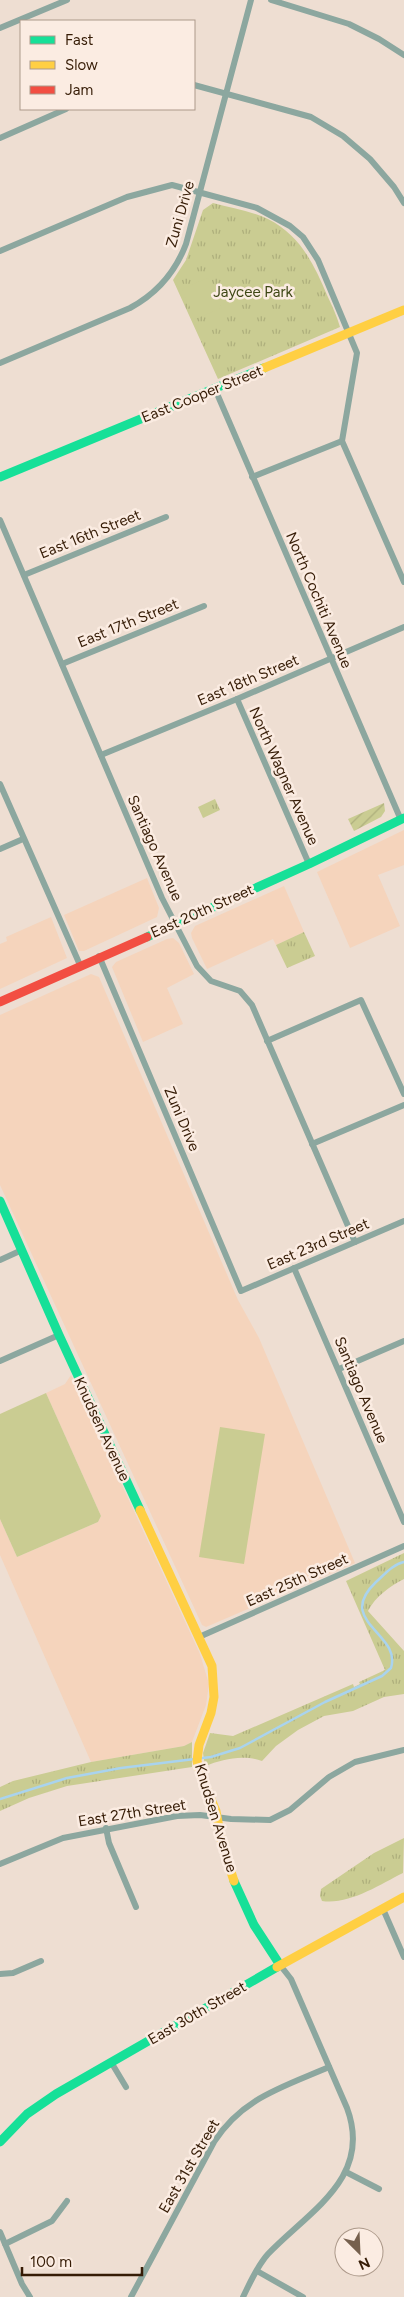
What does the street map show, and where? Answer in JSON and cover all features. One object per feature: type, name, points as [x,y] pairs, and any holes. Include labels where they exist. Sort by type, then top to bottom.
[{"type":"street","points":[[0,28],[67,0]]},
{"type":"street","name":"Zuni Drive","points":[[0,363],[130,308],[149,297],[168,276],[182,253],[227,94],[251,0]]},
{"type":"street","points":[[271,0],[349,24],[379,39],[404,55]]},
{"type":"street","points":[[195,85],[311,117],[343,136],[370,159],[394,187],[404,203]]},
{"type":"street","points":[[0,138],[64,110]]},
{"type":"street","points":[[0,251],[127,197],[172,186],[267,212],[283,221],[303,237],[318,260],[350,332],[357,353],[342,441],[404,582]]},
{"type":"street","name":"East Cooper Street","points":[[0,477],[404,310]]},
{"type":"street","name":"North Cochiti Avenue","points":[[215,389],[330,659],[402,819]]},
{"type":"street","points":[[252,477],[342,441]]},
{"type":"street","name":"East 16th Street","points":[[24,575],[166,517]]},
{"type":"street","name":"Santiago Avenue","points":[[0,520],[162,898],[201,972],[211,981],[240,991],[248,999],[354,1242]]},
{"type":"street","name":"East 17th Street","points":[[62,664],[204,606]]},
{"type":"street","name":"East 18th Street","points":[[101,755],[404,627]]},
{"type":"street","name":"North Wagner Avenue","points":[[237,699],[309,864]]},
{"type":"street","points":[[0,784],[80,965]]},
{"type":"street","name":"East 20th Street","points":[[0,1002],[99,956],[309,864],[402,819]]},
{"type":"street","points":[[0,849],[23,839]]},
{"type":"street","name":"Zuni Drive","points":[[99,956],[241,1291]]},
{"type":"street","points":[[267,1041],[361,1000],[404,1094]]},
{"type":"street","points":[[312,1144],[404,1105]]},
{"type":"street","name":"Knudsen Avenue","points":[[0,1201],[59,1335],[212,1666],[215,1695],[211,1713],[198,1747],[197,1758],[201,1774],[218,1818],[223,1850],[257,1931],[291,1979],[347,2108],[353,2127],[352,2153],[346,2172],[333,2192],[266,2256],[243,2297]]},
{"type":"street","name":"East 23rd Street","points":[[241,1291],[404,1221]]},
{"type":"street","points":[[0,1260],[22,1250]]},
{"type":"street","name":"Santiago Avenue","points":[[294,1268],[404,1522]]},
{"type":"street","points":[[0,1361],[59,1335]]},
{"type":"street","points":[[339,1369],[404,1341]]},
{"type":"street","name":"East 25th Street","points":[[200,1637],[404,1546]]},
{"type":"street","name":"East 27th Street","points":[[0,1864],[63,1838],[106,1828],[177,1816],[270,1820],[290,1810],[329,1777],[355,1762],[404,1750]]},
{"type":"street","points":[[106,1828],[109,1843],[136,1907]]},
{"type":"street","name":"East 30th Street","points":[[0,2142],[17,2123],[37,2106],[280,1965],[404,1897]]},
{"type":"street","points":[[382,1908],[404,1957]]},
{"type":"street","points":[[0,1974],[13,1973],[41,1961]]},
{"type":"street","points":[[112,2062],[126,2087]]},
{"type":"street","name":"East 31st Street","points":[[131,2297],[214,2142],[227,2124],[254,2100],[329,2066]]},
{"type":"street","points":[[346,2172],[379,2189]]},
{"type":"street","points":[[5,2244],[52,2221],[67,2201]]},
{"type":"street","points":[[0,2232],[22,2284],[30,2297]]},
{"type":"street","points":[[257,2271],[303,2297]]},
{"type":"shaded area","points":[[404,830],[404,865],[378,875],[400,926],[350,948],[317,872]]},
{"type":"shaded area","points":[[147,878],[159,908],[157,917],[84,951],[79,951],[64,915]]},
{"type":"shaded area","points":[[284,886],[304,932],[276,945],[273,939],[207,969],[192,938],[191,933],[195,926]]},
{"type":"shaded area","points":[[51,917],[67,958],[0,989],[0,944],[7,941],[6,937]]},
{"type":"shaded area","points":[[173,938],[179,943],[194,974],[167,988],[183,1024],[143,1042],[112,967],[116,962]]},
{"type":"shaded area","points":[[91,974],[99,977],[238,1300],[259,1338],[355,1563],[206,1627],[202,1625],[0,1185],[0,1015]]},
{"type":"shaded area","points":[[71,1375],[200,1654],[209,1684],[206,1705],[192,1742],[184,1746],[91,1762],[0,1555],[0,1519],[17,1557],[98,1522],[101,1516],[46,1393],[65,1384]]},
{"type":"green space","name":"Jaycee Park","points":[[213,203],[261,216],[289,233],[305,251],[317,272],[340,327],[218,379],[173,280],[186,260],[203,210]]},
{"type":"green space","points":[[208,278],[222,308],[195,319],[182,289]]},
{"type":"green space","points":[[215,799],[220,810],[203,818],[198,807]]},
{"type":"green space","points":[[384,803],[385,811],[381,817],[354,831],[348,819]]},
{"type":"green space","points":[[304,932],[315,956],[287,968],[276,945]]},
{"type":"green space","points":[[46,1393],[101,1516],[98,1522],[17,1557],[0,1519],[0,1414]]},
{"type":"green space","points":[[220,1427],[265,1434],[244,1564],[199,1557]]},
{"type":"green space","points":[[404,1553],[404,1579],[383,1592],[368,1611],[404,1651],[404,1694],[384,1697],[353,1711],[324,1716],[298,1730],[276,1746],[262,1761],[248,1758],[233,1758],[205,1766],[203,1753],[210,1733],[233,1736],[353,1684],[354,1687],[360,1684],[359,1682],[385,1670],[346,1581]]},
{"type":"green space","points":[[192,1742],[192,1767],[67,1786],[29,1798],[0,1811],[0,1787],[13,1781],[91,1762],[184,1746]]},
{"type":"green space","points":[[404,1838],[403,1873],[353,1897],[343,1900],[322,1901],[320,1896],[321,1889],[374,1853]]},
{"type":"waterway","points":[[0,1799],[67,1778],[121,1768],[211,1757],[240,1748],[325,1702],[382,1676],[391,1668],[392,1656],[387,1645],[365,1618],[362,1607],[365,1596],[376,1582],[392,1567],[404,1562]]},
{"type":"traffic: fast","points":[[0,477],[264,368]]},
{"type":"traffic: fast","points":[[147,937],[309,864],[404,818]]},
{"type":"traffic: fast","points":[[0,1201],[59,1335],[140,1510]]},
{"type":"traffic: fast","points":[[234,1881],[254,1925],[280,1965]]},
{"type":"traffic: fast","points":[[0,2142],[27,2114],[56,2094],[277,1967]]},
{"type":"traffic: slow","points":[[264,368],[404,310]]},
{"type":"traffic: slow","points":[[140,1510],[212,1666],[214,1697],[211,1713],[199,1745],[197,1761],[201,1776],[216,1811],[222,1844],[234,1881]]},
{"type":"traffic: slow","points":[[277,1967],[404,1897]]},
{"type":"traffic: jam","points":[[0,1002],[147,937]]}]
